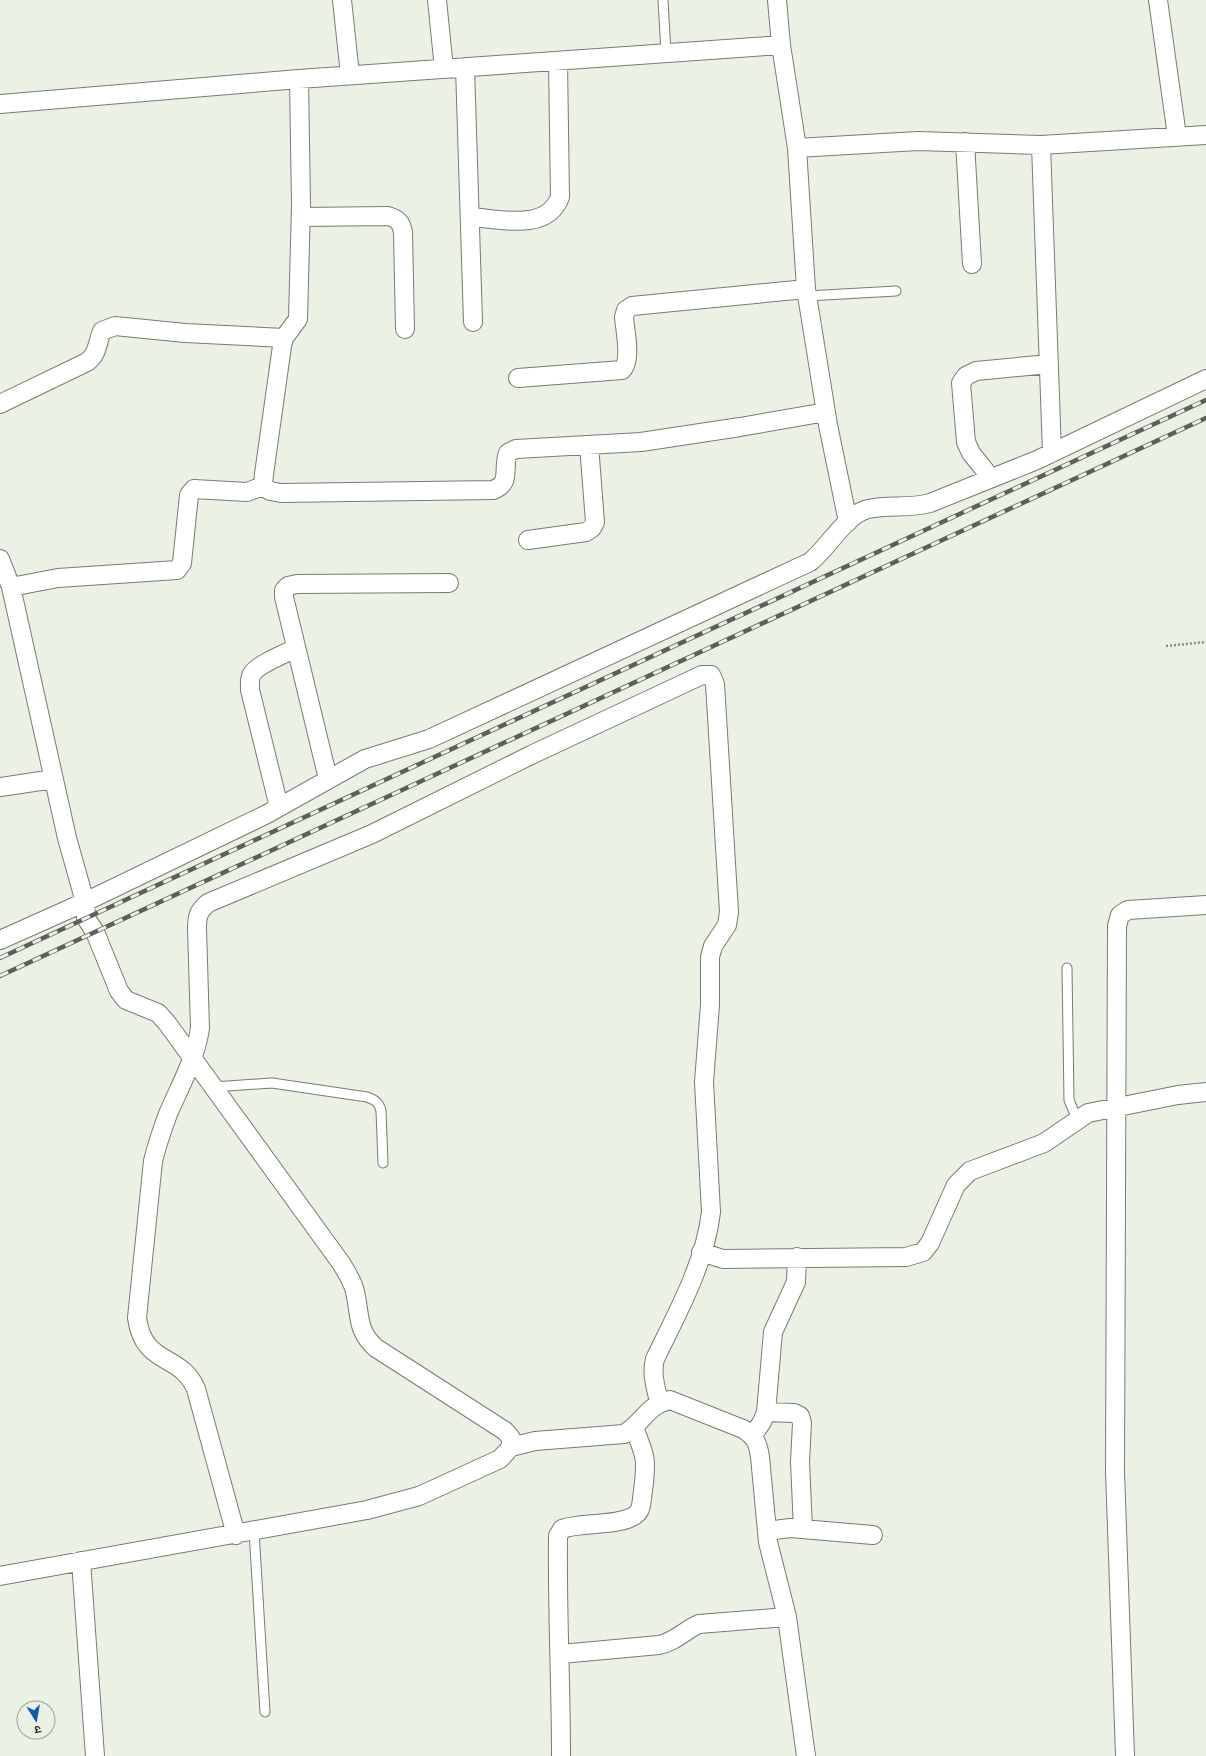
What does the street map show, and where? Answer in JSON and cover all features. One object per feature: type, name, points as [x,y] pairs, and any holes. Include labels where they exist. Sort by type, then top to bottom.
[{"type":"street","points":[[342,0],[350,75]]},
{"type":"street","points":[[437,0],[444,69]]},
{"type":"street","points":[[777,0],[781,45],[797,148],[806,293],[826,412],[848,522]]},
{"type":"street","points":[[1158,0],[1177,136]]},
{"type":"street","points":[[0,104],[350,75],[781,45]]},
{"type":"street","points":[[470,217],[536,220],[548,215],[557,206],[560,196],[558,61]]},
{"type":"street","points":[[465,67],[473,322]]},
{"type":"street","points":[[263,486],[284,338],[298,319],[301,218],[299,79]]},
{"type":"street","points":[[797,148],[918,141],[1041,145],[1206,135]]},
{"type":"street","points":[[965,142],[972,264]]},
{"type":"street","points":[[1041,145],[1052,452]]},
{"type":"street","points":[[301,218],[388,216],[397,218],[402,225],[403,232],[405,329]]},
{"type":"street","points":[[518,378],[622,370],[626,366],[627,359],[624,317],[626,310],[632,306],[806,293]]},
{"type":"street","points":[[0,404],[93,358],[97,350],[98,340],[102,331],[115,326],[191,334],[284,338]]},
{"type":"street","points":[[991,478],[971,453],[966,442],[961,383],[966,376],[976,371],[1049,364]]},
{"type":"street","points":[[0,940],[85,902],[279,808],[365,759],[429,739],[810,562],[819,555],[848,522],[858,513],[868,509],[918,506],[991,478],[1052,452],[1206,379]]},
{"type":"street","points":[[263,486],[270,492],[281,493],[493,490],[500,487],[506,480],[505,460],[508,453],[516,449],[641,442],[826,412]]},
{"type":"street","points":[[528,540],[586,532],[592,528],[595,522],[589,445]]},
{"type":"street","points":[[11,587],[58,578],[177,570],[182,563],[189,495],[194,490],[204,488],[247,492],[263,486]]},
{"type":"street","points":[[0,559],[11,587],[67,838],[85,902],[86,918],[95,932],[119,991],[126,1000],[158,1013],[193,1058],[350,1276],[362,1331],[367,1341],[505,1431],[511,1438],[511,1447]]},
{"type":"street","points":[[328,779],[284,597],[284,590],[288,586],[298,584],[449,583]]},
{"type":"street","points":[[279,808],[250,690],[250,681],[253,673],[260,667],[296,648]]},
{"type":"street","points":[[236,1535],[196,1389],[192,1380],[185,1371],[152,1351],[144,1343],[139,1332],[137,1318],[153,1161],[162,1130],[193,1058],[200,1028],[197,917],[200,911],[208,904],[372,834],[545,748],[702,675],[711,675],[715,684],[729,912],[726,925],[713,946],[710,957],[710,1005],[704,1082],[711,1212],[710,1224],[697,1267],[655,1360],[653,1368],[654,1380],[659,1402]]},
{"type":"street","points":[[0,787],[54,779]]},
{"type":"street","points":[[1125,1756],[1114,1471],[1117,926],[1120,915],[1128,910],[1139,908],[1206,905]]},
{"type":"street","points":[[701,1252],[723,1259],[906,1257],[923,1252],[930,1243],[956,1184],[970,1171],[1044,1143],[1077,1119],[1088,1113],[1117,1106],[1206,1092]]},
{"type":"street","points":[[753,1435],[762,1422],[766,1412],[773,1332],[796,1282],[797,1257]]},
{"type":"street","points":[[0,1576],[236,1535],[367,1510],[420,1496],[500,1459],[511,1447],[535,1441],[624,1434],[634,1428],[650,1409],[659,1402],[670,1400],[743,1429],[753,1435],[758,1446],[767,1531],[772,1561],[787,1617],[806,1756]]},
{"type":"street","points":[[766,1412],[794,1413],[800,1416],[802,1423],[800,1462],[803,1529]]},
{"type":"street","points":[[561,1756],[561,1654],[557,1598],[558,1536],[562,1529],[570,1525],[623,1521],[633,1517],[640,1510],[646,1461],[634,1428]]},
{"type":"street","points":[[767,1531],[785,1528],[873,1535]]},
{"type":"street","points":[[81,1561],[95,1756]]},
{"type":"street","points":[[561,1654],[659,1645],[668,1643],[689,1628],[699,1624],[787,1617]]},
{"type":"lane","points":[[663,0],[666,53]]},
{"type":"lane","points":[[806,293],[896,291]]},
{"type":"lane","points":[[1067,968],[1069,1100],[1077,1119]]},
{"type":"lane","points":[[213,1087],[272,1083],[367,1097],[375,1100],[379,1104],[381,1111],[383,1163]]},
{"type":"lane","points":[[254,1531],[265,1712]]},
{"type":"path","points":[[1166,646],[1206,642]]},
{"type":"railway","points":[[0,958],[1206,400]]},
{"type":"railway","points":[[0,976],[1206,418]]}]
